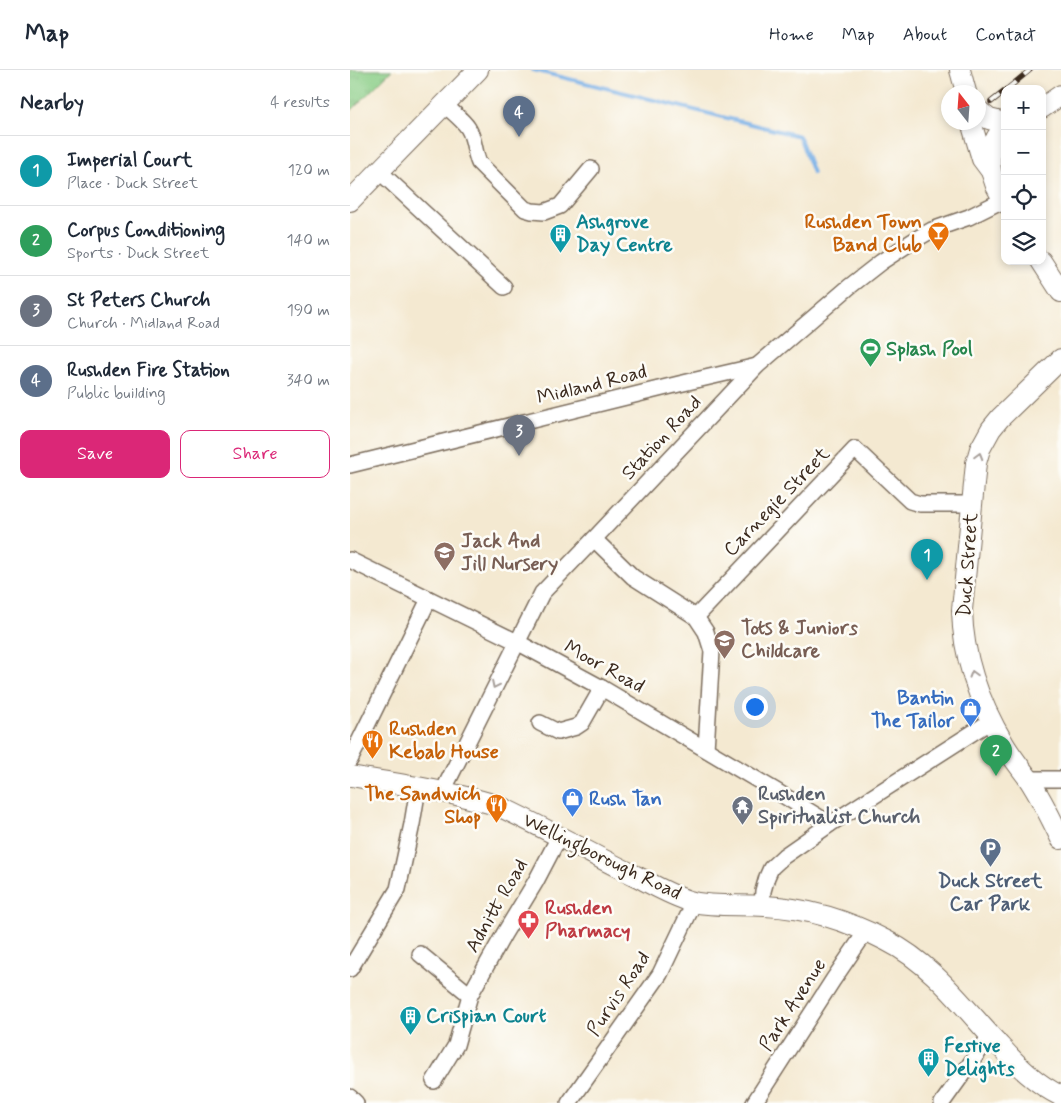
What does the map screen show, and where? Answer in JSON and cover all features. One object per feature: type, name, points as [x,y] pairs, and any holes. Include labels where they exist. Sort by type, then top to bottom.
[{"type":"main road","points":[[350,201],[478,70]]},
{"type":"main road","points":[[960,70],[964,85]]},
{"type":"main road","points":[[1046,105],[1061,95]]},
{"type":"main road","points":[[976,130],[982,159],[990,171],[1001,196]]},
{"type":"main road","points":[[983,130],[986,134],[1001,130]]},
{"type":"main road","points":[[990,171],[990,154],[1001,134]]},
{"type":"main road","points":[[1044,265],[1061,292]]},
{"type":"main road","name":"Duck Street","points":[[1061,359],[991,429],[980,449],[976,463],[962,610],[962,619],[974,680],[983,703],[1004,744],[1047,809],[1061,839]]},
{"type":"main road","name":"Wellingborough Road","points":[[350,776],[445,793],[496,805],[633,875],[692,902],[762,905],[796,909],[819,914],[867,930],[890,942],[926,967],[958,999],[1018,1066],[1033,1079],[1061,1096]]},
{"type":"street","points":[[445,105],[468,127],[479,163],[525,209],[544,212],[560,206],[591,169]]},
{"type":"street","points":[[379,172],[504,287]]},
{"type":"street","name":"Station Road","points":[[445,793],[447,783],[542,593],[758,366],[849,287],[881,262],[932,230],[1001,203]]},
{"type":"street","name":"Midland Road","points":[[350,465],[758,366]]},
{"type":"street","name":"Carnegie Street","points":[[696,617],[855,449],[910,501],[916,504],[972,504]]},
{"type":"street","points":[[594,539],[633,577],[696,617],[706,632],[712,651],[706,749]]},
{"type":"street","name":"Moor Road","points":[[350,560],[517,642],[602,688],[830,824]]},
{"type":"street","points":[[350,760],[429,599]]},
{"type":"street","points":[[540,723],[558,732],[576,727],[582,723],[602,688]]},
{"type":"street","points":[[762,905],[763,891],[771,868],[784,856],[830,824],[992,722]]},
{"type":"street","points":[[1028,779],[1061,779]]},
{"type":"street","points":[[350,969],[398,889],[418,788]]},
{"type":"street","name":"Adnitt Road","points":[[434,1081],[456,1045],[470,995],[536,881],[559,837]]},
{"type":"street","name":"Purvis Road","points":[[568,1103],[660,974],[691,909],[692,902]]},
{"type":"street","name":"Park Avenue","points":[[754,1103],[867,930]]},
{"type":"street","points":[[420,954],[470,995]]},
{"type":"street","points":[[942,1103],[991,1036]]},
{"type":"street","points":[[350,1097],[356,1103]]},
{"type":"green space","points":[[350,70],[392,70],[350,112]]},
{"type":"waterway","points":[[533,70],[799,136],[813,173]]},
{"type":"railway","points":[[1012,85],[1030,70]]},
{"type":"railway","points":[[991,102],[1001,94]]},
{"type":"place","name":"Rushden Fire Station","points":[[519,137]]},
{"type":"place","name":"Rushden Town Band Club","points":[[938,252]]},
{"type":"place","name":"Ashgrove Day Centre","points":[[560,253]]},
{"type":"place","name":"Splash Pool","points":[[870,368]]},
{"type":"place","name":"St Peters Church","points":[[519,456]]},
{"type":"place","name":"Jack And Jill Nursery","points":[[445,571]]},
{"type":"place","name":"Imperial Court","points":[[927,580]]},
{"type":"place","name":"Tots & Juniors Childcare","points":[[725,659]]},
{"type":"place","name":"Bantin The Tailor","points":[[970,728]]},
{"type":"place","name":"Rushden Kebab House","points":[[373,760]]},
{"type":"place","name":"Corpus Conditioning","points":[[996,776]]},
{"type":"place","name":"Rush Tan","points":[[573,818]]},
{"type":"place","name":"The Sandwich Shop","points":[[497,824]]},
{"type":"place","name":"Rushden Spiritualist Church","points":[[742,825]]},
{"type":"place","name":"Duck Street Car Park","points":[[990,868]]},
{"type":"place","name":"Rushden Pharmacy","points":[[529,939]]},
{"type":"place","name":"Crispian Court","points":[[410,1035]]},
{"type":"place","name":"Festive Delights","points":[[928,1077]]}]
